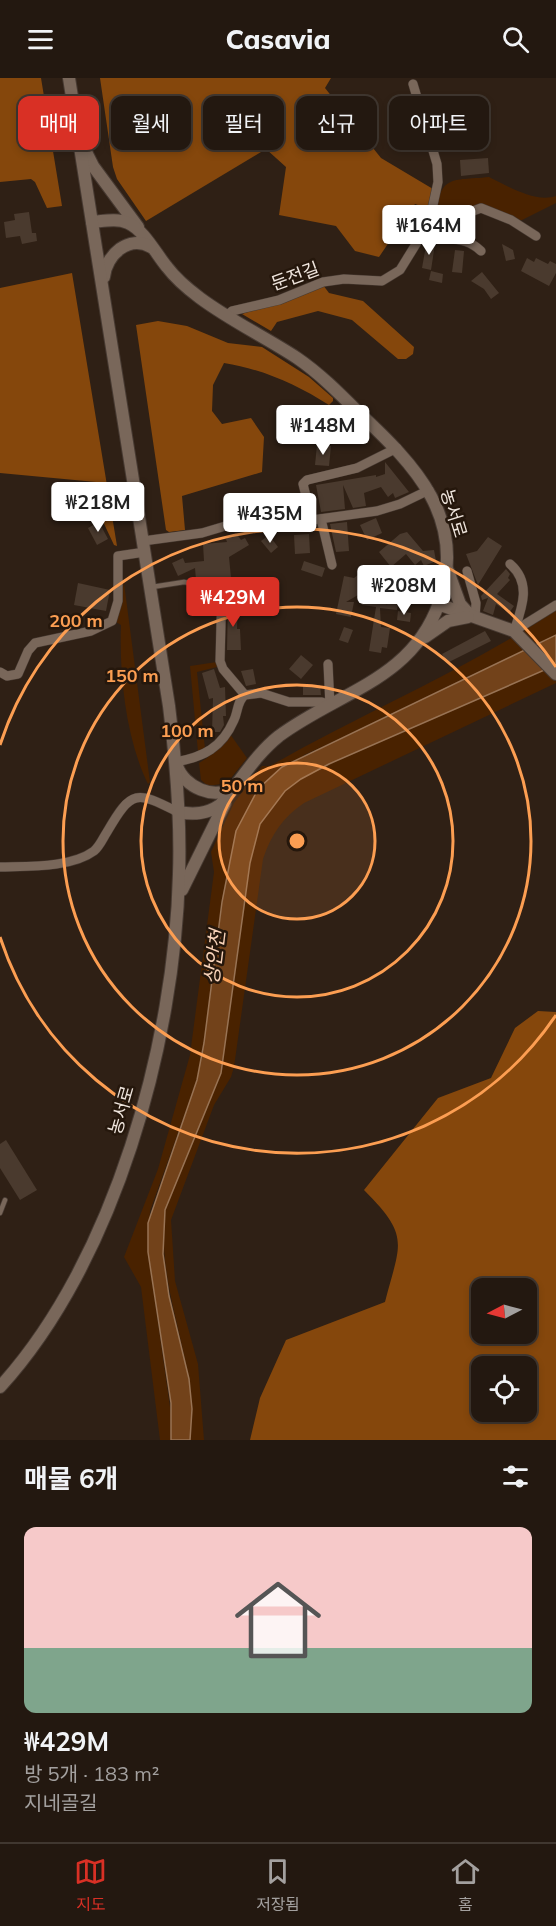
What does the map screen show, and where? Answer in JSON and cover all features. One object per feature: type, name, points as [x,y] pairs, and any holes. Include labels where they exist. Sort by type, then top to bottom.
[{"type":"street","name":"농서로","points":[[69,78],[72,96]]},
{"type":"street","name":"둔전길","points":[[227,316],[232,311],[279,300],[323,282],[344,279],[373,281],[389,279],[400,270],[427,227],[438,182],[437,164],[413,84]]},
{"type":"street","name":"농서로","points":[[0,1387],[36,1341],[65,1297],[92,1247],[113,1197],[154,1063],[167,998],[178,905],[176,762],[151,587],[81,150]]},
{"type":"street","points":[[87,150],[93,166],[152,248]]},
{"type":"street","points":[[481,250],[469,241],[436,237],[427,227],[481,208],[511,220],[536,236]]},
{"type":"street","name":"농서로","points":[[92,222],[126,222],[183,283],[227,316],[298,359],[397,448],[429,490],[442,522],[447,564],[438,604],[421,642],[390,670],[277,738],[255,759],[220,805],[204,813],[178,812]]},
{"type":"street","points":[[103,288],[106,266],[120,249],[136,243],[152,248]]},
{"type":"street","points":[[332,565],[316,519],[303,491],[303,484],[307,480],[357,468],[397,448]]},
{"type":"street","points":[[0,672],[11,676],[18,674],[28,651],[36,643],[91,631],[112,621],[117,612],[118,556],[144,546],[202,533],[258,516],[316,519],[387,509],[429,490]]},
{"type":"street","points":[[447,564],[460,604],[473,617]]},
{"type":"street","points":[[510,564],[519,574],[525,593],[517,633]]},
{"type":"street","points":[[466,571],[477,603],[473,617]]},
{"type":"street","points":[[222,586],[220,661],[223,669],[245,695]]},
{"type":"street","points":[[438,604],[517,633],[556,674]]},
{"type":"street","points":[[517,633],[556,605]]},
{"type":"street","points":[[421,642],[448,621],[473,617]]},
{"type":"street","points":[[236,784],[223,793],[209,792],[186,782],[176,762],[204,756],[219,743],[234,720],[240,701],[245,695],[261,693],[289,702],[322,702],[330,706],[328,664]]},
{"type":"street","points":[[0,867],[67,861],[86,855],[99,846],[120,810],[135,798],[146,796],[178,812]]},
{"type":"street","points":[[178,905],[183,886],[228,796]]},
{"type":"lane","points":[[151,587],[184,582],[235,586]]},
{"type":"lane","points":[[0,1213],[5,1200]]},
{"type":"shaded area","points":[[0,78],[41,78],[44,96],[18,96],[18,150],[53,150],[62,206],[47,208],[35,182],[31,179],[0,182]]},
{"type":"shaded area","points":[[100,78],[331,78],[325,88],[331,96],[296,96],[296,150],[375,150],[381,158],[433,189],[429,209],[415,204],[379,257],[355,251],[336,226],[279,215],[286,167],[267,150],[284,150],[284,96],[203,96],[203,150],[264,150],[146,221],[117,179],[113,167]]},
{"type":"shaded area","points":[[489,177],[531,195],[548,198],[556,196],[556,203],[520,221],[499,211],[460,213],[435,220],[433,217],[440,193],[450,182]]},
{"type":"shaded area","points":[[72,273],[117,546],[114,545],[98,511],[96,482],[0,473],[0,288]]},
{"type":"shaded area","points":[[323,285],[329,293],[363,301],[414,347],[413,354],[406,359],[398,359],[352,320],[318,311],[277,322],[271,331],[242,314]]},
{"type":"shaded area","points":[[158,321],[187,326],[228,343],[262,347],[309,377],[333,398],[329,405],[278,378],[224,363],[213,385],[212,411],[222,424],[251,418],[264,437],[262,472],[182,496],[185,530],[169,532],[166,530],[136,325]]},
{"type":"shaded area","points":[[124,583],[150,782],[148,784],[134,747],[123,685],[121,625],[116,622]]},
{"type":"shaded area","points":[[556,610],[556,635],[548,640],[422,702],[304,755],[236,831],[222,902],[197,1080],[150,1211],[148,1252],[173,1428],[171,1440],[160,1440],[141,1287],[124,1257],[158,1169],[190,1055],[214,872],[211,852],[234,803],[262,766],[270,766],[486,653]]},
{"type":"shaded area","points":[[556,635],[556,665],[329,764],[301,779],[285,791],[260,824],[250,863],[221,1073],[165,1210],[163,1254],[169,1296],[189,1379],[192,1409],[190,1440],[171,1440],[171,1403],[148,1252],[148,1223],[197,1080],[222,902],[236,831],[258,789],[282,767]]},
{"type":"shaded area","points":[[217,662],[217,667],[197,672],[205,749],[198,752],[190,666]]},
{"type":"shaded area","points":[[556,665],[556,683],[304,803],[284,821],[270,842],[263,859],[234,1067],[231,1077],[214,1105],[171,1220],[175,1281],[198,1364],[204,1440],[190,1440],[190,1388],[164,1254],[165,1210],[221,1073],[250,863],[260,824],[285,791],[301,779],[329,764]]},
{"type":"shaded area","points":[[230,734],[247,758],[227,783],[208,786],[201,780],[199,763],[207,758]]},
{"type":"shaded area","points":[[538,1011],[556,1012],[556,1440],[250,1440],[260,1398],[286,1340],[385,1302],[395,1266],[398,1242],[389,1219],[364,1190],[438,1098],[491,1078],[515,1028]]},
{"type":"building","points":[[488,158],[489,173],[461,176],[460,160]]},
{"type":"building","points":[[29,212],[32,233],[36,233],[37,241],[22,244],[20,236],[6,238],[4,222],[15,220],[14,214]]},
{"type":"building","points":[[427,240],[435,244],[431,270],[422,268]]},
{"type":"building","points":[[502,244],[513,250],[515,259],[506,261]]},
{"type":"building","points":[[455,250],[464,251],[462,273],[452,272]]},
{"type":"building","points":[[527,258],[534,262],[536,258],[548,264],[550,261],[556,264],[556,273],[549,286],[521,271]]},
{"type":"building","points":[[431,271],[443,274],[442,283],[429,280]]},
{"type":"building","points":[[482,272],[499,293],[491,299],[484,289],[471,281]]},
{"type":"building","points":[[335,409],[365,434],[359,441],[354,437],[351,440],[327,419]]},
{"type":"building","points":[[317,445],[331,446],[329,466],[315,465]]},
{"type":"building","points":[[385,462],[409,492],[395,498],[393,493],[388,497],[381,487],[364,493],[366,506],[353,508],[343,485],[345,509],[321,512],[316,485],[385,474]]},
{"type":"building","points":[[376,518],[382,533],[367,540],[360,525]]},
{"type":"building","points":[[99,522],[108,539],[97,545],[88,528]]},
{"type":"building","points":[[347,522],[349,551],[336,552],[330,524]]},
{"type":"building","points":[[407,532],[423,551],[434,550],[436,561],[424,566],[421,560],[415,565],[406,554],[391,567],[379,552],[400,534]]},
{"type":"building","points":[[236,533],[241,540],[245,538],[249,545],[229,557],[231,578],[196,580],[195,568],[178,576],[172,563],[183,558],[185,563],[204,561],[203,544],[227,542],[226,539]]},
{"type":"building","points":[[309,534],[310,553],[295,554],[294,535]]},
{"type":"building","points":[[269,535],[278,547],[271,553],[261,541]]},
{"type":"building","points":[[488,537],[502,546],[478,585],[466,554],[477,551]]},
{"type":"building","points":[[304,561],[325,568],[322,577],[301,570]]},
{"type":"building","points":[[506,569],[510,574],[508,578],[510,580],[497,594],[514,606],[509,613],[496,604],[493,615],[483,611],[488,598],[482,600],[481,596]]},
{"type":"building","points":[[363,571],[358,595],[346,602],[354,602],[351,617],[336,614],[344,576],[354,578]]},
{"type":"building","points":[[78,583],[110,590],[106,611],[74,605]]},
{"type":"building","points":[[390,587],[400,588],[397,610],[380,608],[381,627],[390,628],[387,648],[382,647],[381,653],[369,651],[376,607],[362,605],[362,601],[384,600],[387,605]]},
{"type":"building","points":[[202,590],[215,590],[215,597],[202,597]]},
{"type":"building","points":[[228,602],[238,602],[237,629],[240,629],[241,650],[227,650]]},
{"type":"building","points":[[398,611],[411,613],[410,622],[397,620]]},
{"type":"building","points":[[344,627],[353,630],[348,643],[339,640]]},
{"type":"building","points":[[485,631],[491,641],[447,663],[442,654]]},
{"type":"building","points":[[301,655],[313,665],[301,679],[289,669]]},
{"type":"building","points":[[214,669],[220,688],[225,687],[226,716],[223,716],[224,725],[220,732],[212,732],[213,698],[209,699],[202,673]]},
{"type":"building","points":[[253,669],[256,684],[246,686],[241,671]]},
{"type":"building","points":[[320,685],[321,695],[303,695],[303,686]]},
{"type":"building","points":[[6,1140],[37,1190],[20,1200],[0,1168],[0,1144]]},
{"type":"water label","name":"상안천","points":[[214,957]]}]
